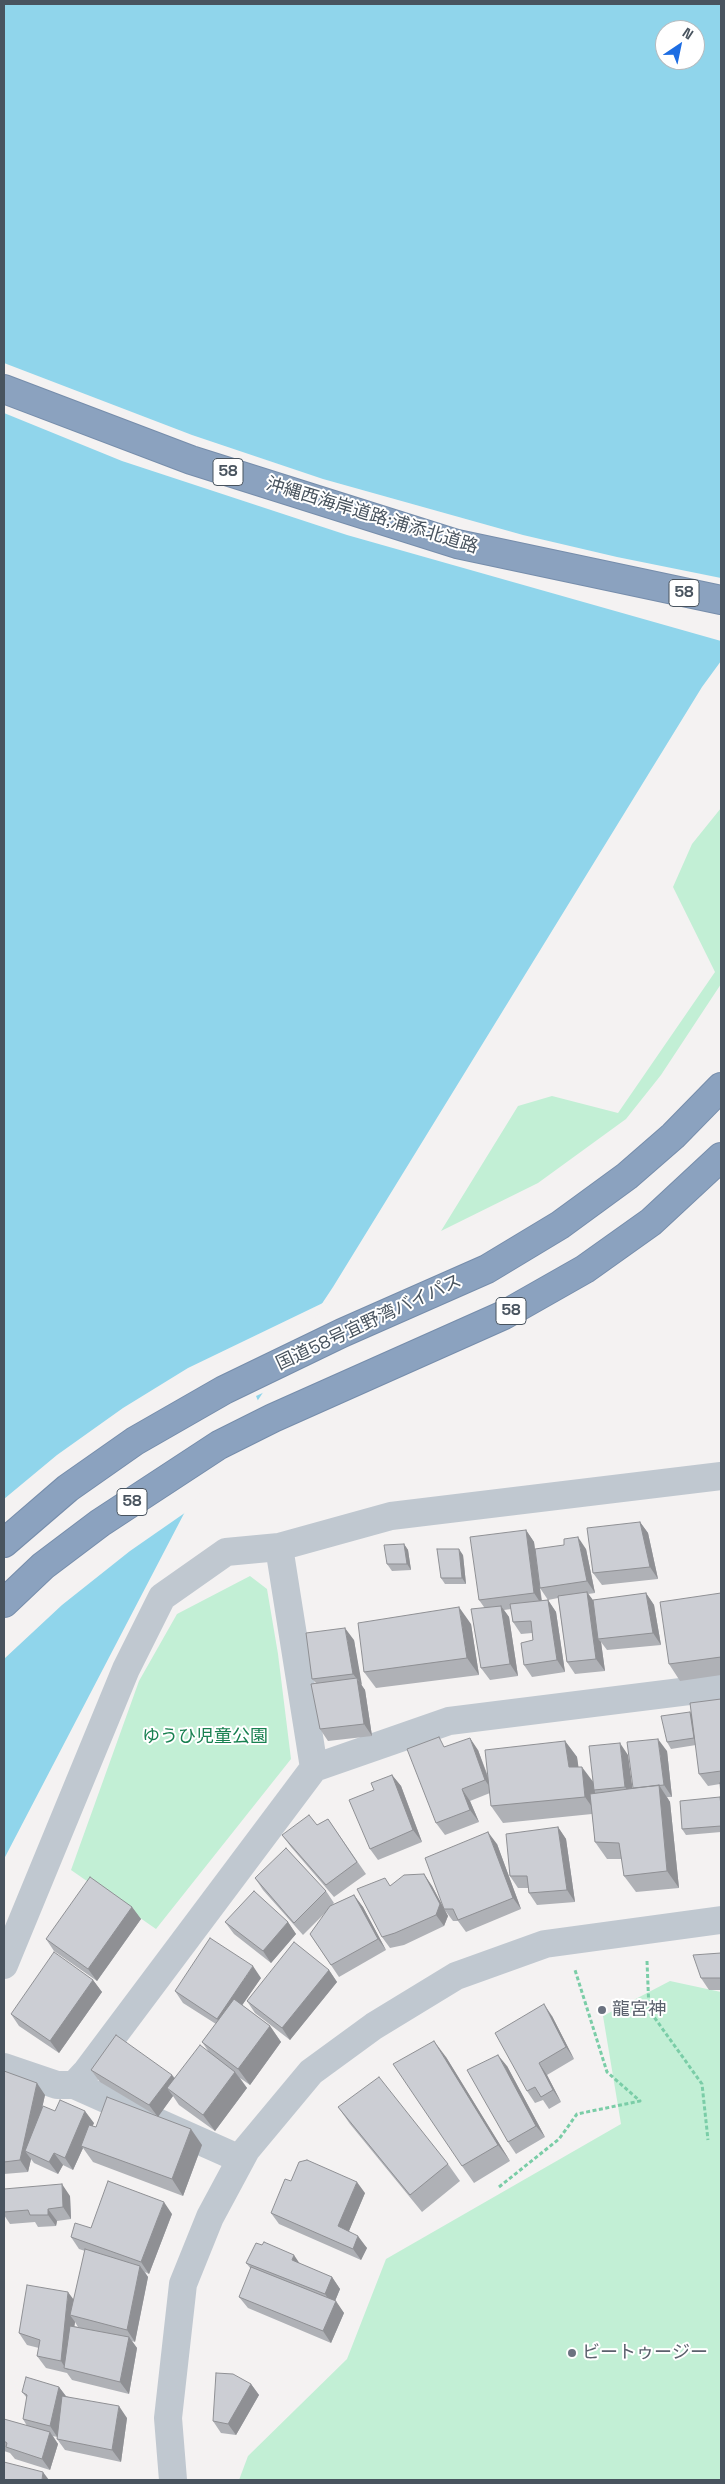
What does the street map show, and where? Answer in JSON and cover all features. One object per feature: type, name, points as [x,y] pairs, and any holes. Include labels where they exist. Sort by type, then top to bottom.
[{"type":"highway","name":"沖縄西海岸道路;浦添北道路","points":[[4,389],[191,460],[457,544],[721,600]]},
{"type":"highway","name":"国道58号宜野湾バイパス","points":[[4,1543],[68,1488],[136,1441],[224,1390],[342,1333],[487,1269],[560,1225],[628,1176],[678,1132],[721,1087]]},
{"type":"highway","name":"58","points":[[4,1603],[43,1566],[100,1523],[219,1445],[272,1418],[452,1340],[542,1296],[620,1246],[683,1194],[721,1157]]},
{"type":"street","points":[[4,1965],[126,1668],[162,1597],[226,1552],[279,1547],[391,1516],[721,1476]]},
{"type":"street","points":[[279,1547],[314,1768]]},
{"type":"street","points":[[74,2085],[88,2071],[314,1768],[450,1722],[721,1687]]},
{"type":"street","points":[[173,2480],[168,2418],[183,2284],[210,2217],[246,2150],[311,2072],[374,2026],[456,1976],[545,1944],[721,1920]]},
{"type":"street","points":[[4,2067],[56,2085],[74,2085],[229,2154]]},
{"type":"path","points":[[647,1931],[649,2010],[702,2084],[708,2140]]},
{"type":"path","points":[[500,2187],[559,2139],[577,2114],[640,2101],[606,2072],[567,1941]]},
{"type":"green space","points":[[721,808],[721,984],[661,1075],[626,1119],[538,1183],[441,1231],[518,1106],[552,1096],[618,1113],[715,972],[673,887],[692,844]]},
{"type":"green space","name":"ゆうひ児童公園","points":[[250,1576],[267,1589],[278,1654],[291,1759],[156,1929],[71,1870],[139,1681],[177,1614]]},
{"type":"green space","points":[[670,1981],[721,1992],[721,2480],[239,2480],[248,2456],[347,2359],[386,2259],[621,2124],[603,2016]]},
{"type":"water","points":[[4,4],[721,4],[721,661],[702,687],[333,1287],[189,1504],[4,1859]]},
{"type":"pier","points":[[4,363],[192,435],[323,479],[523,535],[617,557],[721,578],[721,641],[347,535],[122,461],[4,413]]},
{"type":"pier","points":[[327,1301],[267,1391],[256,1396],[259,1403],[189,1510],[130,1551],[62,1605],[4,1659],[4,1499],[57,1455],[123,1408],[188,1368]]},
{"type":"building","points":[[640,1522],[650,1567],[593,1573],[587,1528]]},
{"type":"building","points":[[526,1530],[534,1593],[479,1600],[470,1537]]},
{"type":"building","points":[[578,1537],[587,1581],[540,1588],[535,1549],[564,1545],[564,1539]]},
{"type":"building","points":[[404,1544],[407,1564],[387,1564],[384,1545]]},
{"type":"building","points":[[437,1549],[459,1549],[462,1578],[441,1578]]},
{"type":"building","points":[[587,1592],[596,1659],[567,1662],[558,1596]]},
{"type":"building","points":[[646,1593],[653,1633],[598,1639],[593,1600]]},
{"type":"building","points":[[721,1593],[721,1657],[669,1664],[660,1602]]},
{"type":"building","points":[[548,1600],[557,1660],[524,1665],[521,1643],[533,1640],[531,1621],[513,1622],[510,1604]]},
{"type":"building","points":[[501,1606],[510,1664],[481,1668],[471,1609]]},
{"type":"building","points":[[459,1607],[467,1658],[364,1672],[358,1623]]},
{"type":"building","points":[[345,1628],[353,1674],[312,1679],[306,1633]]},
{"type":"building","points":[[357,1678],[364,1724],[320,1729],[311,1684]]},
{"type":"building","points":[[721,1699],[721,1771],[699,1774],[690,1703]]},
{"type":"building","points":[[690,1712],[694,1738],[667,1742],[661,1716]]},
{"type":"building","points":[[439,1737],[444,1747],[470,1738],[485,1780],[462,1789],[470,1810],[436,1823],[407,1749]]},
{"type":"building","points":[[658,1739],[664,1785],[633,1788],[627,1742]]},
{"type":"building","points":[[565,1741],[569,1767],[582,1767],[585,1797],[491,1806],[485,1750]]},
{"type":"building","points":[[620,1743],[625,1787],[594,1790],[589,1746]]},
{"type":"building","points":[[392,1775],[413,1830],[370,1849],[349,1800],[374,1790],[371,1783]]},
{"type":"building","points":[[659,1785],[667,1871],[624,1876],[619,1843],[595,1842],[590,1794]]},
{"type":"building","points":[[720,1797],[721,1826],[682,1829],[680,1801]]},
{"type":"building","points":[[309,1815],[317,1825],[328,1819],[357,1862],[326,1885],[282,1835]]},
{"type":"building","points":[[558,1827],[567,1890],[529,1893],[527,1876],[510,1876],[506,1834]]},
{"type":"building","points":[[488,1832],[513,1898],[458,1920],[453,1909],[444,1909],[425,1858]]},
{"type":"building","points":[[286,1848],[326,1891],[294,1923],[255,1878]]},
{"type":"building","points":[[424,1874],[440,1904],[436,1915],[382,1937],[357,1889],[385,1878],[390,1886],[404,1875]]},
{"type":"building","points":[[90,1877],[132,1907],[88,1969],[46,1939]]},
{"type":"building","points":[[254,1891],[288,1922],[263,1951],[225,1922]]},
{"type":"building","points":[[354,1895],[378,1939],[331,1965],[310,1934],[330,1906]]},
{"type":"building","points":[[210,1938],[253,1966],[217,2019],[175,1991]]},
{"type":"building","points":[[294,1942],[329,1970],[282,2028],[247,2001]]},
{"type":"building","points":[[54,1952],[93,1980],[50,2041],[11,2014]]},
{"type":"building","points":[[721,1953],[721,1978],[701,1978],[693,1955]]},
{"type":"building","points":[[234,1999],[270,2026],[238,2069],[202,2042]]},
{"type":"building","points":[[544,2004],[566,2047],[539,2063],[553,2090],[541,2097],[535,2087],[527,2091],[495,2033]]},
{"type":"building","points":[[116,2035],[172,2075],[149,2105],[91,2070]]},
{"type":"building","points":[[434,2041],[498,2145],[462,2166],[393,2064]]},
{"type":"building","points":[[200,2045],[235,2072],[203,2115],[167,2088]]},
{"type":"building","points":[[498,2055],[536,2126],[508,2142],[467,2070]]},
{"type":"building","points":[[4,2071],[37,2083],[20,2160],[4,2162]]},
{"type":"building","points":[[379,2077],[448,2164],[410,2195],[338,2107]]},
{"type":"building","points":[[107,2097],[191,2129],[172,2179],[81,2146],[89,2125],[96,2127]]},
{"type":"building","points":[[60,2100],[85,2111],[65,2158],[54,2153],[49,2162],[25,2151],[43,2106],[55,2111]]},
{"type":"building","points":[[307,2160],[357,2182],[338,2226],[358,2236],[353,2249],[271,2213],[285,2179],[291,2181],[299,2162]]},
{"type":"building","points":[[108,2181],[164,2202],[141,2262],[71,2237],[75,2223],[91,2228]]},
{"type":"building","points":[[62,2184],[63,2207],[48,2209],[48,2215],[30,2215],[28,2210],[4,2212],[4,2189]]},
{"type":"building","points":[[264,2242],[294,2255],[292,2260],[332,2277],[325,2294],[246,2263],[256,2243],[262,2245]]},
{"type":"building","points":[[85,2249],[140,2266],[127,2330],[70,2315]]},
{"type":"building","points":[[251,2267],[336,2301],[323,2331],[239,2297]]},
{"type":"building","points":[[27,2285],[68,2292],[61,2361],[37,2356],[40,2340],[19,2333]]},
{"type":"building","points":[[70,2326],[129,2337],[120,2382],[64,2368]]},
{"type":"building","points":[[216,2373],[233,2374],[251,2384],[228,2424],[213,2421]]},
{"type":"building","points":[[26,2377],[59,2387],[50,2426],[23,2419],[27,2395],[22,2392]]},
{"type":"building","points":[[62,2396],[119,2406],[112,2450],[57,2439]]},
{"type":"building","points":[[4,2419],[50,2432],[42,2459],[6,2447],[7,2443],[4,2441]]},
{"type":"building","points":[[4,2462],[43,2472],[42,2480],[4,2480]]},
{"type":"place","name":"龍宮神","points":[[602,2010]]},
{"type":"place","name":"ビートゥージー","points":[[572,2353]]}]
